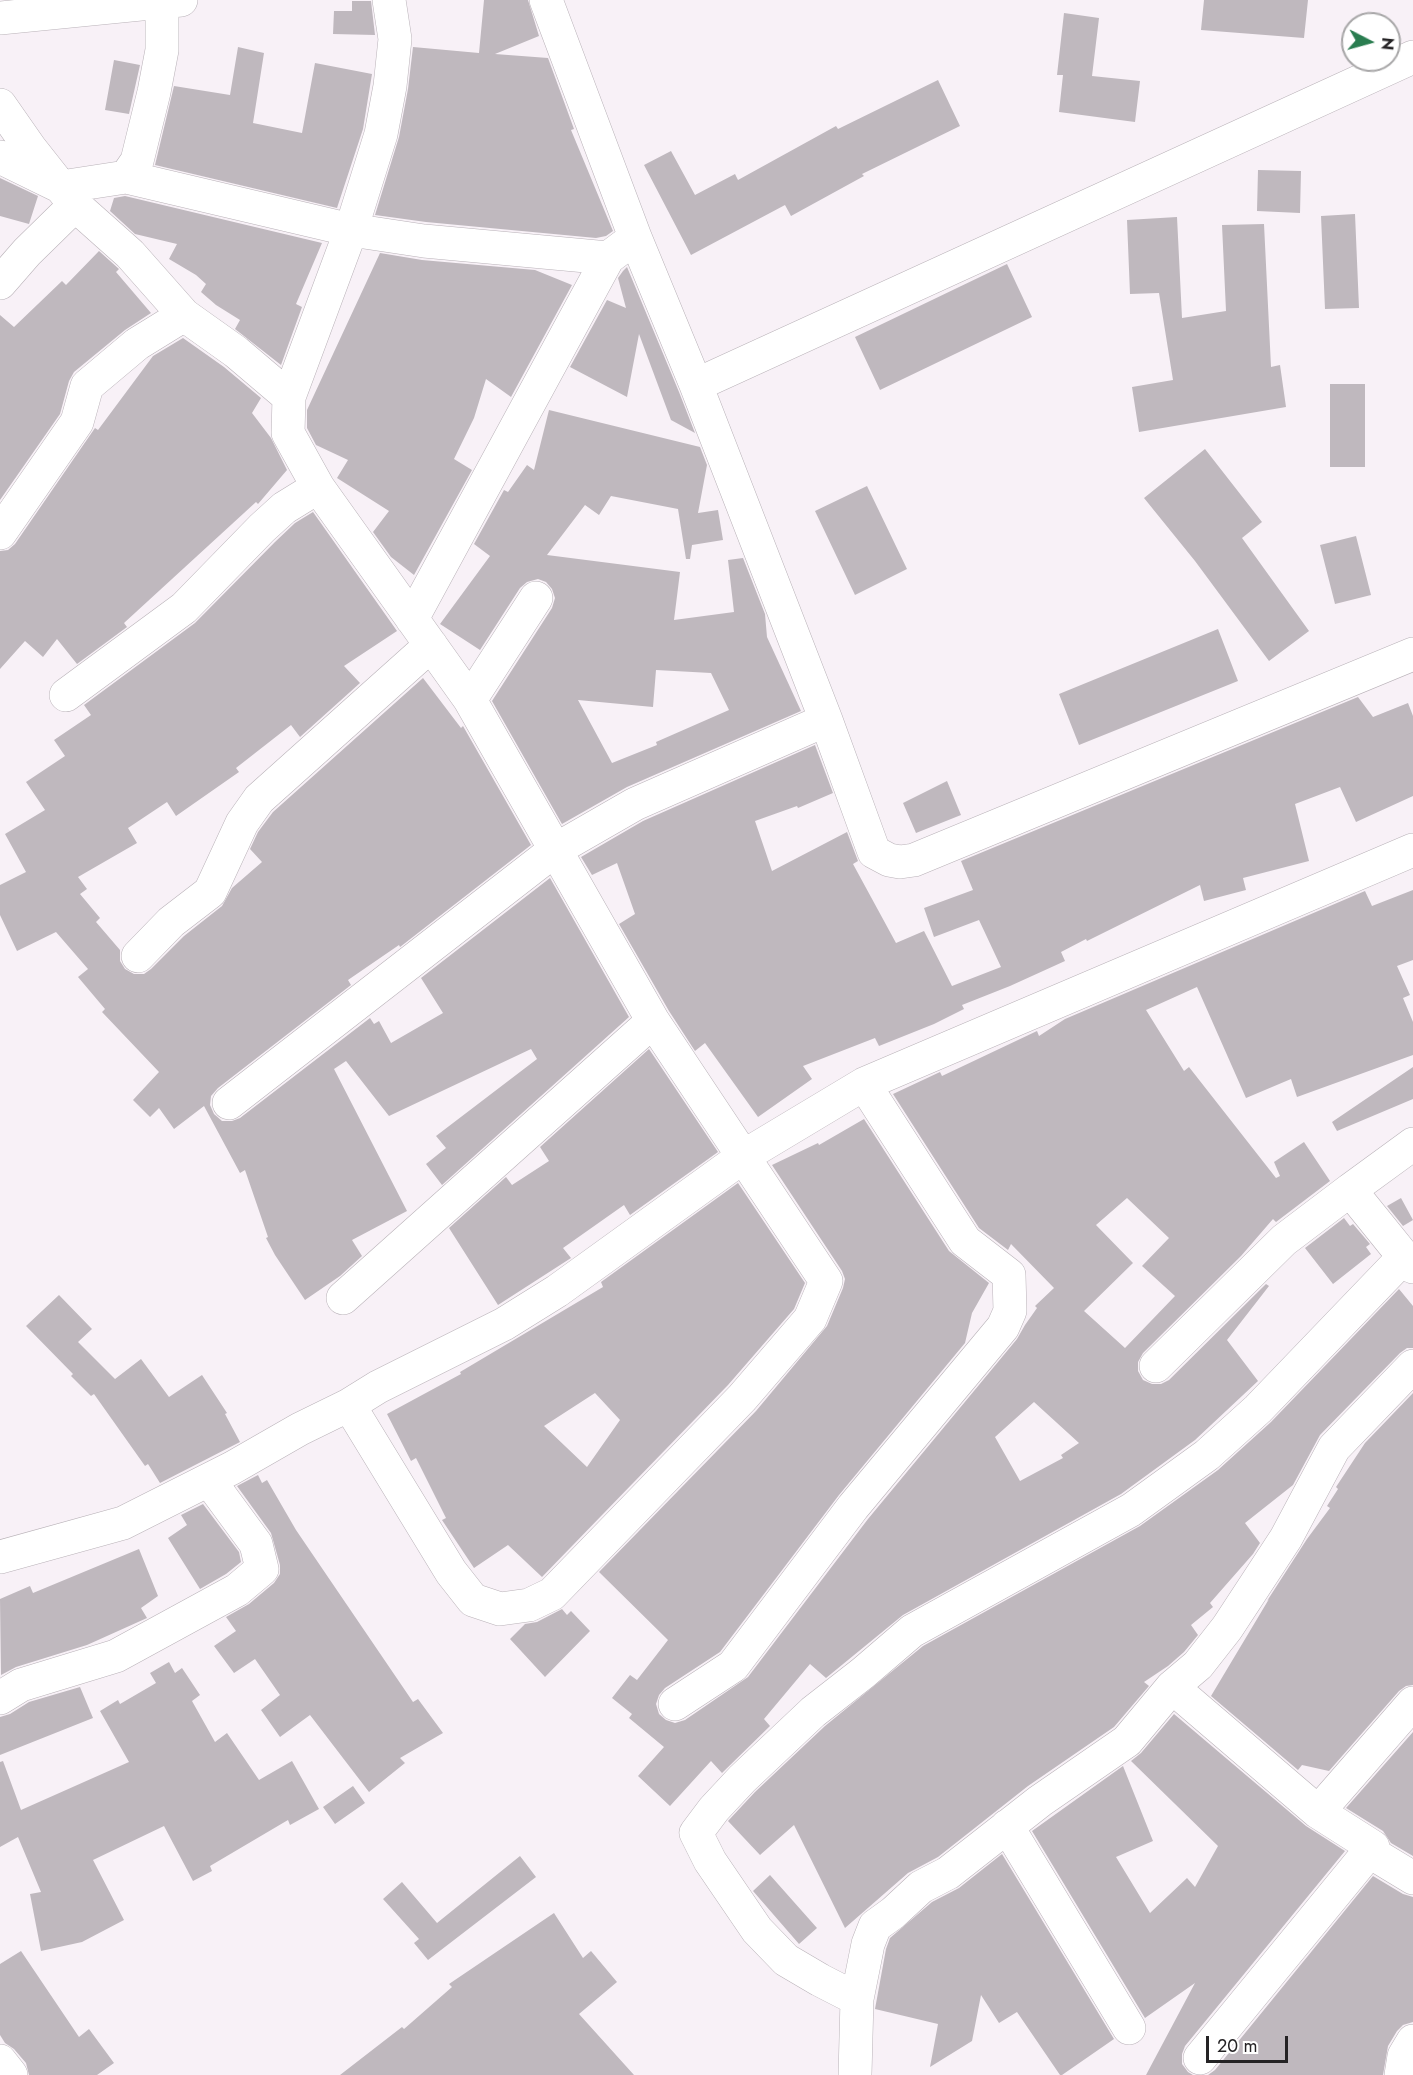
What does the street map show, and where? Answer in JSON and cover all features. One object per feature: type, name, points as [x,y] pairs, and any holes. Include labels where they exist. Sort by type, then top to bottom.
[{"type":"street","points":[[350,1405],[451,1572],[473,1600],[500,1609],[529,1605],[552,1594],[741,1398],[810,1319],[826,1281],[653,1021],[470,700],[318,487],[288,433],[289,397],[351,230],[381,134],[390,86],[395,39],[389,0]]},
{"type":"street","points":[[546,0],[635,237],[696,385],[826,720],[874,852],[889,860],[900,862],[914,860],[1413,654]]},
{"type":"street","points":[[0,18],[171,1],[154,92],[137,161],[126,177]]},
{"type":"street","points":[[696,385],[1413,57]]},
{"type":"street","points":[[0,105],[68,196],[130,254],[184,315],[236,352],[289,397]]},
{"type":"street","points":[[0,157],[68,196]]},
{"type":"street","points":[[0,283],[11,254],[68,196],[126,177],[351,230],[424,241],[608,258]]},
{"type":"street","points":[[138,956],[171,922],[210,892],[242,823],[259,799],[421,632],[608,258],[635,237]]},
{"type":"street","points":[[0,532],[76,422],[87,386],[137,344],[184,315]]},
{"type":"street","points":[[66,695],[184,608],[262,528],[285,508],[318,487]]},
{"type":"street","points":[[470,700],[536,598]]},
{"type":"street","points":[[229,1103],[555,850],[635,804],[826,720]]},
{"type":"street","points":[[0,1557],[123,1523],[504,1324],[557,1291],[744,1156],[864,1084],[1413,850]]},
{"type":"street","points":[[343,1298],[653,1021]]},
{"type":"street","points":[[675,1704],[733,1666],[853,1507],[1003,1327],[1010,1311],[1009,1275],[964,1241],[864,1084]]},
{"type":"street","points":[[1156,1366],[1284,1240],[1413,1144]]},
{"type":"street","points":[[857,1999],[786,1960],[757,1930],[710,1861],[696,1833],[714,1809],[742,1779],[813,1712],[863,1673],[912,1630],[1131,1510],[1207,1455],[1258,1409],[1409,1262],[1350,1190]]},
{"type":"street","points":[[855,2075],[857,1999],[868,1944],[875,1926],[921,1887],[948,1873],[1007,1826],[1127,1741],[1172,1687],[1198,1665],[1227,1628],[1286,1538],[1334,1448],[1413,1366]]},
{"type":"street","points":[[0,1698],[21,1685],[116,1656],[237,1590],[262,1569],[256,1544],[209,1480]]},
{"type":"street","points":[[1172,1687],[1318,1812],[1373,1847],[1375,1855],[1413,1878]]},
{"type":"street","points":[[1318,1812],[1413,1703]]},
{"type":"street","points":[[1007,1826],[1129,2028]]},
{"type":"street","points":[[1200,2058],[1373,1847]]},
{"type":"street","points":[[1401,2075],[1404,2056],[1413,2041]]},
{"type":"street","points":[[0,2061],[11,2075]]},
{"type":"building","points":[[484,0],[528,0],[539,36],[495,54],[548,58],[574,129],[571,130],[613,231],[606,236],[596,238],[375,215],[399,137],[413,47],[479,53]]},
{"type":"building","points":[[1204,0],[1308,0],[1304,38],[1201,30]]},
{"type":"building","points":[[352,1],[371,1],[375,35],[333,34],[334,11],[352,11]]},
{"type":"building","points":[[1064,13],[1099,18],[1092,76],[1140,81],[1135,122],[1059,112],[1063,75],[1057,75]]},
{"type":"building","points":[[238,47],[264,53],[253,123],[302,133],[315,63],[372,74],[363,129],[337,208],[155,165],[174,86],[230,95]]},
{"type":"building","points":[[114,60],[140,65],[129,114],[105,110]]},
{"type":"building","points":[[938,80],[960,126],[862,174],[864,176],[791,216],[785,205],[691,255],[644,165],[671,151],[695,195],[735,174],[738,180],[836,126],[838,129]]},
{"type":"building","points":[[1258,170],[1301,171],[1300,213],[1257,211]]},
{"type":"building","points":[[0,178],[38,196],[29,224],[0,216]]},
{"type":"building","points":[[125,196],[322,243],[296,304],[302,307],[281,365],[235,329],[240,320],[216,305],[201,292],[206,284],[196,275],[169,259],[177,244],[135,234],[110,211],[114,198]]},
{"type":"building","points":[[1355,214],[1359,308],[1325,309],[1321,216]]},
{"type":"building","points":[[1177,217],[1182,318],[1226,311],[1222,225],[1264,224],[1271,367],[1280,365],[1286,407],[1139,432],[1132,387],[1173,380],[1159,293],[1130,294],[1127,220]]},
{"type":"building","points":[[99,251],[119,269],[116,272],[151,313],[125,330],[74,372],[69,381],[60,414],[0,500],[0,315],[14,327],[62,281],[66,285]]},
{"type":"building","points":[[380,253],[422,260],[535,270],[572,285],[511,397],[486,379],[474,418],[454,459],[472,470],[414,575],[391,557],[373,532],[389,511],[337,478],[348,460],[316,445],[307,428],[307,410]]},
{"type":"building","points":[[1007,264],[1032,317],[880,390],[855,337]]},
{"type":"building","points":[[627,267],[695,433],[671,420],[639,334],[627,397],[570,367],[607,300],[626,308],[618,278]]},
{"type":"building","points":[[183,338],[224,367],[261,398],[252,413],[271,438],[287,470],[258,504],[256,502],[124,623],[127,627],[77,664],[57,639],[43,657],[25,641],[0,669],[0,551],[8,550],[15,544],[95,428],[98,430],[153,356]]},
{"type":"building","points":[[1330,384],[1365,384],[1365,467],[1330,467]]},
{"type":"building","points":[[549,410],[700,447],[707,465],[698,513],[718,510],[723,540],[692,545],[690,559],[686,559],[678,509],[611,496],[599,515],[585,505],[547,555],[680,572],[674,620],[734,612],[728,560],[743,558],[765,614],[767,637],[801,711],[627,787],[562,824],[492,701],[552,608],[555,598],[552,589],[546,582],[538,579],[527,582],[520,588],[480,650],[440,624],[490,556],[474,544],[504,490],[508,492],[527,465],[534,470]],"holes":[[[656,670],[711,673],[729,710],[656,742],[657,745],[612,763],[578,700],[653,707]]]},
{"type":"building","points":[[1205,449],[1262,522],[1242,538],[1309,631],[1269,661],[1195,561],[1144,498]]},
{"type":"building","points":[[867,486],[907,569],[855,595],[815,511]]},
{"type":"building","points":[[313,512],[397,631],[344,666],[360,683],[300,737],[291,725],[236,768],[239,772],[176,816],[167,802],[128,828],[137,843],[78,877],[87,889],[80,894],[100,918],[96,922],[120,950],[120,961],[125,969],[134,974],[144,974],[184,936],[222,906],[232,888],[262,862],[250,849],[258,832],[273,812],[423,678],[461,728],[463,726],[531,845],[400,947],[399,945],[348,980],[351,985],[218,1088],[211,1096],[210,1105],[214,1114],[222,1121],[240,1118],[370,1018],[374,1024],[379,1021],[391,1043],[443,1013],[421,978],[550,878],[629,1017],[442,1185],[426,1164],[446,1148],[436,1136],[537,1059],[531,1049],[389,1116],[346,1061],[334,1069],[407,1211],[352,1240],[362,1256],[340,1276],[305,1300],[266,1238],[268,1237],[245,1170],[240,1173],[204,1106],[174,1129],[159,1108],[150,1117],[133,1100],[159,1072],[102,1012],[105,1009],[78,977],[88,969],[56,932],[17,951],[0,915],[0,885],[26,872],[5,834],[45,810],[26,782],[65,756],[54,740],[91,715],[84,705],[195,623],[295,523]]},
{"type":"building","points":[[1356,536],[1371,595],[1335,604],[1320,545]]},
{"type":"building","points":[[1218,629],[1238,681],[1079,745],[1059,694]]},
{"type":"building","points":[[1358,697],[1373,717],[1408,703],[1413,716],[1413,796],[1356,822],[1340,787],[1295,804],[1309,861],[1243,878],[1246,890],[1204,901],[1200,885],[1061,952],[1065,961],[962,1005],[964,1009],[934,1024],[879,1046],[875,1038],[803,1066],[812,1079],[758,1117],[705,1043],[695,1051],[619,924],[635,914],[617,863],[592,875],[581,857],[643,821],[815,745],[833,793],[798,808],[797,806],[755,821],[772,871],[847,832],[858,861],[853,864],[896,943],[924,931],[952,986],[1001,967],[979,920],[934,937],[924,908],[973,890],[961,861]]},
{"type":"building","points":[[947,781],[961,815],[916,833],[903,803]]},
{"type":"building","points":[[1413,890],[1413,960],[1397,966],[1410,995],[1403,998],[1413,1022],[1413,1055],[1297,1097],[1291,1079],[1246,1098],[1197,987],[1146,1010],[1184,1071],[1189,1067],[1276,1178],[1280,1176],[1274,1162],[1304,1142],[1330,1181],[1276,1222],[1273,1219],[1241,1256],[1143,1353],[1138,1362],[1138,1371],[1143,1380],[1152,1384],[1161,1384],[1169,1380],[1266,1284],[1269,1286],[1227,1340],[1258,1381],[1195,1440],[1121,1494],[903,1615],[826,1678],[810,1664],[764,1719],[770,1726],[722,1773],[711,1761],[670,1806],[638,1776],[664,1747],[629,1718],[632,1714],[612,1698],[630,1675],[637,1680],[668,1640],[599,1572],[756,1411],[827,1326],[845,1279],[772,1165],[818,1143],[819,1145],[864,1119],[949,1251],[989,1283],[972,1313],[965,1343],[839,1495],[720,1652],[665,1688],[659,1695],[656,1704],[659,1714],[675,1723],[685,1720],[748,1677],[868,1519],[1017,1339],[1037,1308],[1035,1306],[1054,1288],[1011,1244],[1008,1250],[979,1228],[893,1094],[940,1072],[942,1076],[1037,1031],[1039,1036],[1065,1019],[1365,891],[1372,906]],"holes":[[[1127,1198],[1169,1238],[1142,1266],[1175,1296],[1125,1348],[1084,1311],[1133,1263],[1096,1225]],[[1034,1402],[1079,1443],[1061,1455],[1063,1458],[1020,1481],[995,1437]]]},
{"type":"building","points":[[649,1049],[718,1152],[630,1215],[624,1205],[563,1248],[571,1258],[498,1305],[449,1228],[506,1177],[512,1185],[549,1161],[540,1147]]},
{"type":"building","points":[[1413,1067],[1413,1099],[1337,1131],[1332,1122]]},
{"type":"building","points":[[738,1183],[805,1283],[794,1309],[728,1385],[542,1577],[508,1545],[474,1568],[442,1520],[446,1518],[416,1458],[411,1461],[387,1414],[461,1374],[460,1372],[603,1287],[601,1282]],"holes":[[[595,1393],[620,1420],[587,1467],[544,1426]]]},
{"type":"building","points":[[1401,1198],[1413,1220],[1403,1226],[1387,1206]]},
{"type":"building","points":[[1344,1218],[1350,1226],[1353,1224],[1370,1244],[1366,1247],[1371,1254],[1333,1284],[1305,1248]]},
{"type":"building","points":[[1399,1289],[1413,1306],[1413,1348],[1407,1348],[1400,1353],[1320,1435],[1293,1485],[1245,1523],[1260,1543],[1253,1554],[1210,1603],[1213,1607],[1191,1625],[1198,1635],[1168,1666],[1144,1682],[1149,1686],[1114,1727],[1028,1786],[938,1857],[908,1873],[845,1928],[794,1825],[760,1855],[728,1821],[755,1792],[825,1726],[923,1646],[1140,1526],[1218,1470],[1271,1422]]},
{"type":"building","points":[[59,1295],[92,1329],[78,1342],[115,1379],[141,1359],[169,1397],[202,1375],[227,1413],[225,1414],[240,1442],[160,1483],[148,1464],[145,1466],[94,1394],[91,1396],[71,1376],[73,1374],[26,1326]]},
{"type":"building","points":[[1413,1393],[1413,1685],[1406,1686],[1399,1691],[1329,1771],[1302,1765],[1298,1770],[1211,1696],[1269,1599],[1267,1601],[1330,1508],[1327,1506],[1338,1489],[1336,1487],[1365,1443]]},
{"type":"building","points":[[258,1475],[262,1483],[267,1480],[296,1530],[413,1702],[418,1699],[443,1733],[400,1758],[405,1763],[369,1792],[310,1715],[280,1737],[261,1710],[280,1695],[255,1659],[234,1673],[214,1646],[236,1631],[226,1617],[249,1604],[274,1583],[280,1574],[280,1565],[271,1533],[237,1486]]},
{"type":"building","points":[[203,1504],[239,1552],[241,1562],[200,1589],[168,1538],[187,1525],[181,1515]]},
{"type":"building","points":[[139,1549],[158,1596],[141,1608],[147,1618],[87,1645],[16,1667],[1,1675],[0,1599],[30,1586],[33,1593]]},
{"type":"building","points":[[562,1609],[567,1615],[571,1611],[590,1631],[545,1677],[510,1639],[525,1624],[537,1622]]},
{"type":"building","points":[[169,1662],[175,1673],[182,1668],[200,1695],[192,1701],[215,1742],[227,1733],[259,1780],[292,1761],[319,1809],[290,1825],[288,1820],[210,1866],[212,1871],[193,1881],[164,1826],[93,1860],[124,1920],[82,1942],[41,1951],[30,1894],[41,1892],[18,1837],[0,1847],[0,1762],[3,1761],[21,1810],[129,1762],[100,1711],[118,1700],[120,1704],[156,1683],[150,1673]]},
{"type":"building","points":[[80,1687],[93,1718],[0,1755],[0,1717],[10,1714],[29,1702]]},
{"type":"building","points":[[1174,1714],[1306,1826],[1345,1851],[1185,2046],[1182,2064],[1193,2075],[1146,2075],[1195,1983],[1145,2018],[1032,1831],[1123,1766],[1153,1841],[1116,1857],[1150,1913],[1187,1878],[1195,1887],[1218,1846],[1131,1761],[1141,1753]]},
{"type":"building","points":[[1413,1732],[1413,1856],[1391,1843],[1383,1831],[1346,1808]]},
{"type":"building","points":[[353,1786],[365,1803],[335,1824],[323,1807]]},
{"type":"building","points":[[1002,1854],[1114,2039],[1062,2075],[1017,2012],[999,2023],[981,1995],[972,2041],[930,2067],[938,2024],[875,2009],[890,1938],[932,1902],[959,1888]]},
{"type":"building","points":[[520,1856],[536,1877],[428,1960],[414,1943],[419,1939],[383,1899],[402,1882],[437,1923]]},
{"type":"building","points":[[770,1875],[817,1928],[799,1944],[753,1891]]},
{"type":"building","points":[[1373,1876],[1403,1894],[1413,1897],[1413,2022],[1403,2025],[1388,2046],[1383,2075],[1208,2075],[1215,2070]]},
{"type":"building","points":[[554,1913],[583,1958],[591,1951],[617,1982],[579,2014],[634,2075],[340,2075],[402,2027],[404,2029],[452,1987],[449,1984]]},
{"type":"building","points":[[21,1951],[79,2037],[89,2029],[114,2063],[97,2075],[29,2075],[26,2063],[0,2035],[0,1964]]}]
